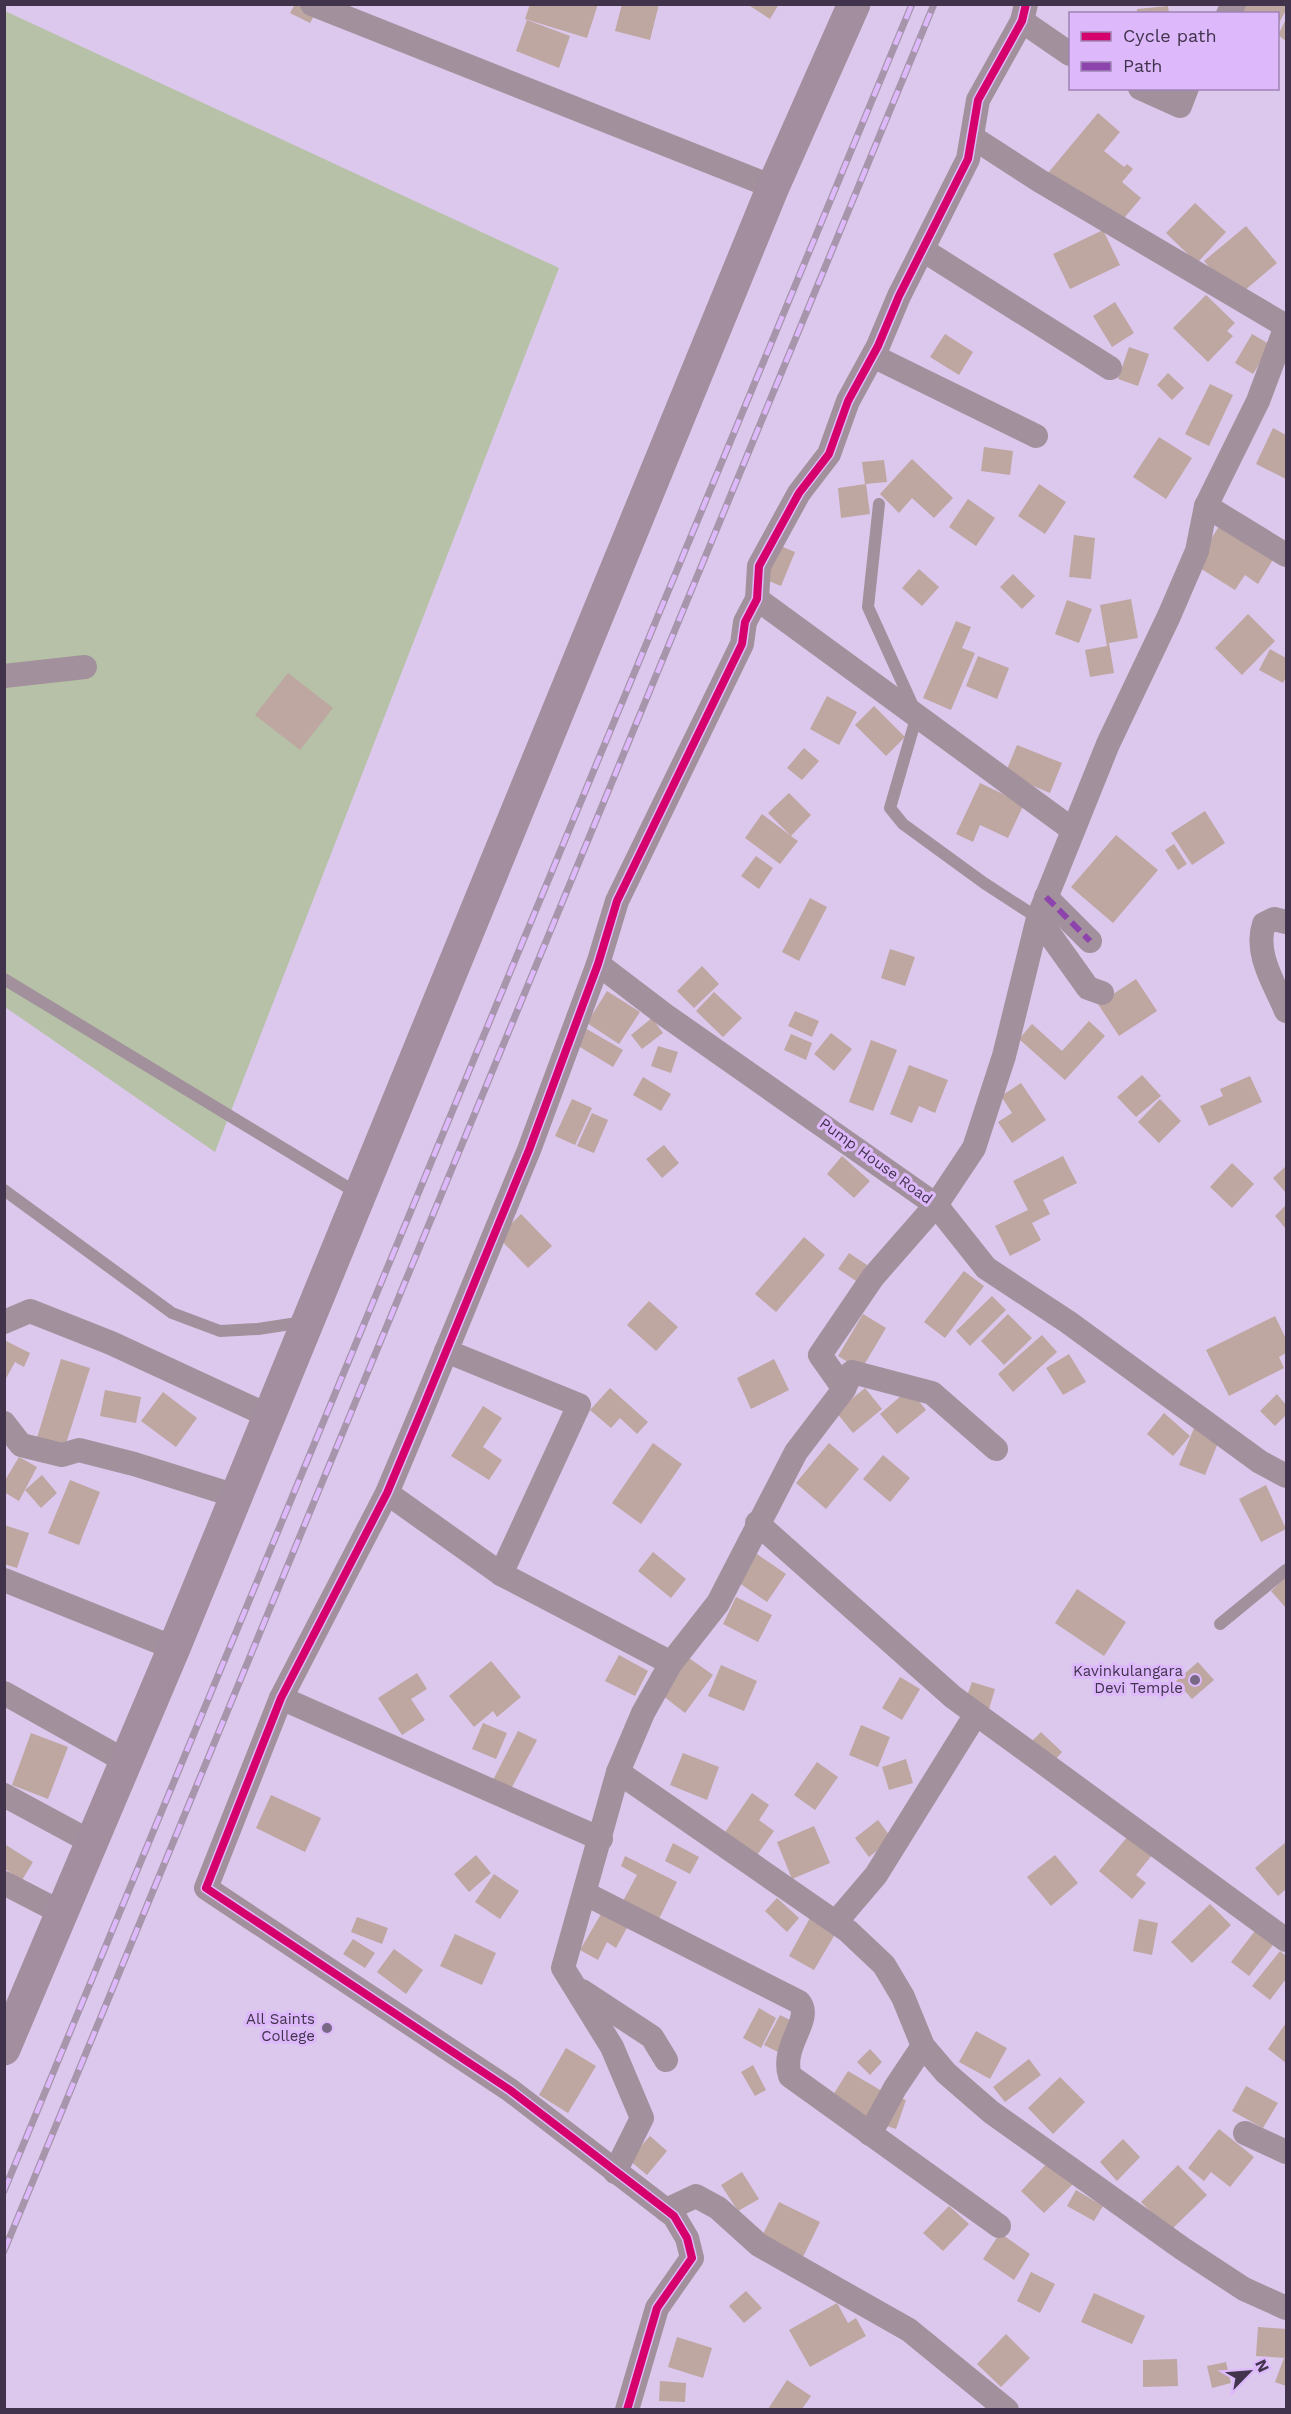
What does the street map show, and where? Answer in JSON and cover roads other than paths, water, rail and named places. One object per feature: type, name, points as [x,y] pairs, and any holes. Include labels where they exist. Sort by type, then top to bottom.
[{"type":"main road","points":[[4,2049],[127,1762],[773,187],[854,4]]},
{"type":"street","points":[[312,4],[773,187]]},
{"type":"street","points":[[627,2409],[657,2308],[692,2258],[687,2238],[674,2217],[510,2090],[206,1888],[281,1698],[387,1494],[529,1150],[598,964],[617,901],[742,644],[745,622],[757,599],[759,566],[800,493],[829,454],[848,401],[873,356],[898,296],[968,159],[978,100],[1024,13],[1069,52]]},
{"type":"street","points":[[1145,90],[1180,105],[1186,90]]},
{"type":"street","points":[[844,1389],[820,1354],[873,1277],[936,1204],[974,1148],[1004,1056],[1042,907],[1108,744],[1197,551],[1206,506],[1258,401],[1287,326],[1040,181],[972,137]]},
{"type":"street","points":[[923,250],[1110,368]]},
{"type":"street","points":[[873,356],[1036,436]]},
{"type":"street","points":[[1206,506],[1287,555]]},
{"type":"street","points":[[757,599],[1073,830]]},
{"type":"street","points":[[4,676],[85,667]]},
{"type":"street","points":[[1042,907],[1090,941]]},
{"type":"street","points":[[1042,907],[1088,988],[1102,993]]},
{"type":"street","points":[[1287,922],[1274,919],[1263,924],[1259,937],[1263,957],[1287,1011]]},
{"type":"street","name":"Pump House Road","points":[[598,964],[665,1016],[936,1204],[986,1268],[1068,1322],[1260,1462],[1287,1476]]},
{"type":"street","points":[[4,1322],[30,1311],[111,1343],[269,1416]]},
{"type":"street","points":[[446,1351],[579,1405],[501,1574]]},
{"type":"street","points":[[615,2172],[642,2118],[612,2047],[563,1968],[586,1894],[618,1772],[643,1713],[670,1663],[718,1603],[757,1523],[796,1452],[844,1389],[852,1372],[932,1393],[996,1449]]},
{"type":"street","points":[[4,1423],[21,1445],[62,1455],[79,1450],[134,1464],[236,1496]]},
{"type":"street","points":[[387,1494],[501,1574],[670,1663]]},
{"type":"street","points":[[757,1523],[953,1697],[1287,1940]]},
{"type":"street","points":[[4,1580],[174,1648]]},
{"type":"street","points":[[4,1693],[127,1762]]},
{"type":"street","points":[[281,1698],[601,1839]]},
{"type":"street","points":[[836,1922],[876,1875],[976,1714]]},
{"type":"street","points":[[618,1772],[836,1922],[884,1965],[903,1997],[923,2046],[946,2073],[992,2112],[1183,2249],[1244,2289],[1287,2308]]},
{"type":"street","points":[[4,1795],[91,1842]]},
{"type":"street","points":[[4,1883],[62,1913]]},
{"type":"street","points":[[586,1894],[799,2002],[804,2008],[805,2015],[788,2053],[786,2066],[790,2076],[999,2226]]},
{"type":"street","points":[[575,1987],[652,2037],[666,2060]]},
{"type":"street","points":[[870,2134],[895,2088],[923,2046]]},
{"type":"street","points":[[1245,2133],[1287,2152]]},
{"type":"street","points":[[666,2210],[696,2196],[718,2208],[759,2245],[909,2330],[1007,2409]]},
{"type":"lane","points":[[879,504],[868,607],[917,715],[890,808],[903,824],[984,883],[1042,907]]},
{"type":"lane","points":[[4,979],[360,1195]]},
{"type":"lane","points":[[4,1190],[172,1313],[220,1330],[258,1329],[308,1321]]},
{"type":"lane","points":[[1220,1624],[1287,1570]]},
{"type":"railway","points":[[4,2191],[912,4]]},
{"type":"railway","points":[[4,2251],[934,4]]},
{"type":"place","name":"Kavinkulangara Devi Temple","points":[[1195,1680]]},
{"type":"place","name":"All Saints College","points":[[327,2028]]}]
